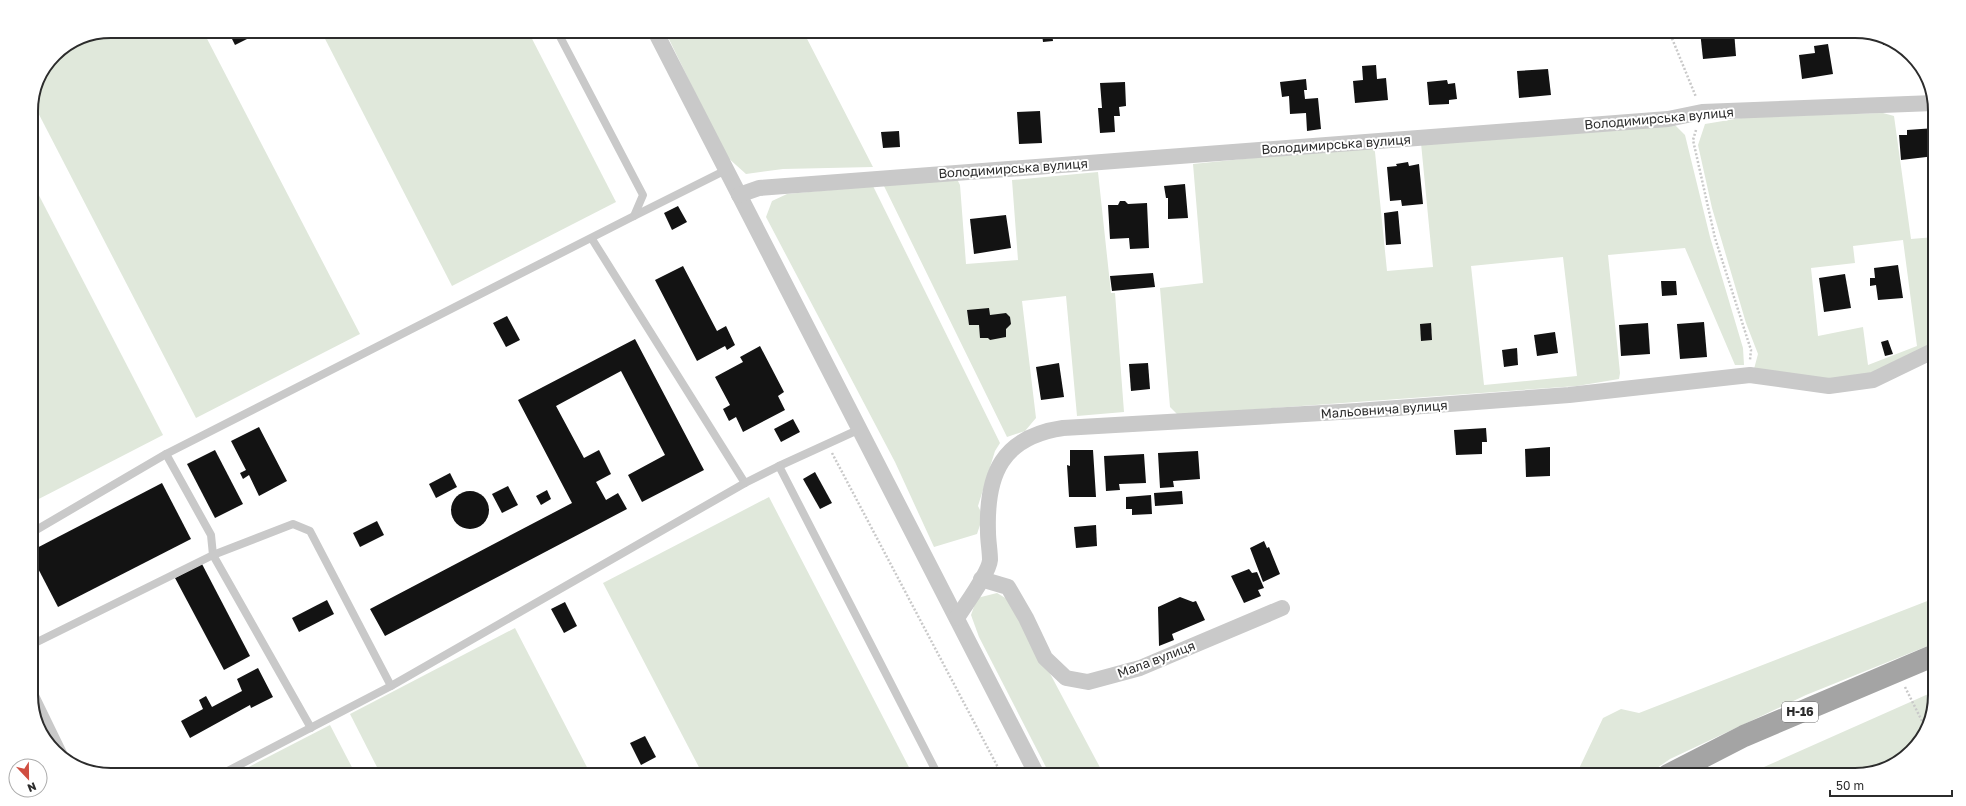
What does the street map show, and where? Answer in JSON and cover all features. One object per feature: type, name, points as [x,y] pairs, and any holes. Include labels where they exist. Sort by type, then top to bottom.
[{"type":"main road","name":"Н-16","points":[[1682,768],[1744,736],[1928,658]]},
{"type":"street","points":[[659,38],[1033,768]]},
{"type":"street","name":"Володимирська вулиця","points":[[739,195],[759,188],[1668,118],[1702,112],[1928,102]]},
{"type":"street","name":"Мальовнича вулиця","points":[[957,618],[981,579],[990,561],[988,532],[989,498],[996,470],[1010,452],[1023,440],[1044,431],[1071,427],[1373,410],[1569,395],[1750,375],[1829,386],[1873,380],[1928,353]]},
{"type":"street","name":"Мала вулиця","points":[[981,579],[1008,587],[1026,618],[1045,658],[1066,678],[1088,682],[1140,668],[1282,608]]},
{"type":"lane","points":[[561,38],[643,195],[634,216]]},
{"type":"lane","points":[[38,529],[166,454],[726,170]]},
{"type":"lane","points":[[592,239],[745,483]]},
{"type":"lane","points":[[234,768],[391,686],[745,483],[860,429]]},
{"type":"lane","points":[[166,454],[211,535],[213,555],[311,728]]},
{"type":"lane","points":[[779,466],[934,768]]},
{"type":"lane","points":[[38,642],[213,555],[293,524],[310,531],[391,686]]},
{"type":"lane","points":[[38,702],[61,748]]},
{"type":"path","points":[[1672,38],[1702,112],[1693,140],[1715,238],[1750,350],[1750,375]]},
{"type":"path","points":[[828,444],[998,768]]},
{"type":"path","points":[[1897,671],[1922,722]]},
{"type":"shaded area","points":[[207,38],[360,334],[196,418],[38,113],[40,92],[50,70],[59,59],[70,50],[97,39]]},
{"type":"shaded area","points":[[325,38],[532,38],[616,202],[452,286]]},
{"type":"shaded area","points":[[668,38],[807,38],[873,167],[783,169],[746,174],[726,156]]},
{"type":"shaded area","points":[[1883,113],[1894,116],[1911,239],[1928,238],[1928,348],[1873,374],[1826,382],[1754,369],[1758,354],[1746,323],[1712,208],[1698,145],[1705,124],[1747,117]],"holes":[[[1903,240],[1917,346],[1868,365],[1863,327],[1818,336],[1811,268],[1855,263],[1853,246]]]},
{"type":"shaded area","points":[[1673,123],[1685,135],[1710,237],[1743,348],[1744,365],[1735,365],[1685,248],[1608,255],[1620,373],[1619,379],[1577,386],[1178,415],[1170,407],[1160,288],[1203,283],[1193,164],[1373,146],[1375,152],[1387,271],[1433,267],[1421,143]],"holes":[[[1563,257],[1577,376],[1484,385],[1471,266]]]},
{"type":"shaded area","points":[[1098,172],[1111,293],[1115,293],[1124,412],[1077,416],[1066,296],[1022,301],[1036,418],[1025,431],[1007,437],[883,184],[957,179],[960,185],[966,264],[1018,260],[1012,180]]},
{"type":"shaded area","points":[[873,186],[1000,443],[995,451],[978,506],[983,516],[977,534],[934,547],[895,462],[766,217],[772,201],[787,194]]},
{"type":"shaded area","points":[[38,194],[163,435],[38,499]]},
{"type":"shaded area","points":[[769,497],[909,768],[699,768],[603,583]]},
{"type":"shaded area","points":[[997,593],[1012,602],[1100,768],[1046,768],[979,637],[971,615],[977,598]]},
{"type":"shaded area","points":[[1928,601],[1928,646],[1806,695],[1670,759],[1657,768],[1579,768],[1603,718],[1621,709],[1639,713]]},
{"type":"shaded area","points":[[515,628],[587,768],[377,768],[350,714]]},
{"type":"shaded area","points":[[1928,694],[1926,714],[1918,732],[1907,747],[1896,756],[1874,766],[1855,768],[1762,768]]},
{"type":"shaded area","points":[[330,725],[352,768],[247,768]]},
{"type":"building","points":[[232,38],[249,38],[235,45]]},
{"type":"building","points":[[1042,38],[1053,38],[1053,41],[1043,42]]},
{"type":"building","points":[[1701,38],[1735,38],[1736,56],[1703,59]]},
{"type":"building","points":[[1828,44],[1833,74],[1802,79],[1799,55],[1815,53],[1814,46]]},
{"type":"building","points":[[1376,65],[1377,79],[1386,78],[1388,100],[1355,103],[1353,81],[1363,80],[1362,66]]},
{"type":"building","points":[[1548,69],[1551,95],[1519,98],[1517,71]]},
{"type":"building","points":[[1306,79],[1307,90],[1304,90],[1305,99],[1318,98],[1321,129],[1307,131],[1306,113],[1290,114],[1289,96],[1282,97],[1280,82]]},
{"type":"building","points":[[1447,80],[1448,84],[1455,83],[1457,99],[1449,100],[1449,104],[1429,105],[1427,82]]},
{"type":"building","points":[[1125,82],[1126,106],[1119,107],[1120,116],[1114,116],[1115,132],[1100,133],[1098,108],[1102,108],[1100,83]]},
{"type":"building","points":[[1040,111],[1042,143],[1019,144],[1017,112]]},
{"type":"building","points":[[1928,128],[1928,157],[1901,160],[1899,135],[1907,135],[1907,130]]},
{"type":"building","points":[[899,131],[900,147],[883,148],[881,132]]},
{"type":"building","points":[[1408,162],[1409,166],[1419,164],[1423,204],[1402,206],[1401,200],[1390,201],[1387,167],[1397,166],[1396,164]]},
{"type":"building","points":[[1185,184],[1188,218],[1168,219],[1168,198],[1166,198],[1164,186]]},
{"type":"building","points":[[1120,201],[1125,201],[1128,204],[1147,203],[1149,248],[1130,249],[1129,238],[1110,239],[1108,205],[1118,205]]},
{"type":"building","points":[[678,206],[687,222],[672,230],[664,213]]},
{"type":"building","points":[[1398,211],[1401,244],[1386,245],[1384,213]]},
{"type":"building","points":[[1006,215],[1011,248],[974,254],[970,219]]},
{"type":"building","points":[[1898,265],[1903,298],[1878,300],[1876,285],[1870,286],[1870,278],[1875,278],[1874,268]]},
{"type":"building","points":[[683,266],[717,331],[726,326],[735,345],[727,350],[725,346],[697,361],[655,280]]},
{"type":"building","points":[[1153,273],[1155,287],[1112,291],[1110,276]]},
{"type":"building","points":[[1845,274],[1851,308],[1824,312],[1819,278]]},
{"type":"building","points":[[1661,281],[1676,281],[1677,295],[1662,296]]},
{"type":"building","points":[[989,308],[990,315],[1006,313],[1010,317],[1011,324],[1006,329],[1006,337],[990,340],[988,338],[980,338],[979,325],[969,325],[967,310]]},
{"type":"building","points":[[507,316],[520,340],[506,347],[493,323]]},
{"type":"building","points":[[1704,322],[1707,357],[1680,359],[1677,324]]},
{"type":"building","points":[[1431,323],[1432,340],[1421,341],[1420,324]]},
{"type":"building","points":[[1648,323],[1650,354],[1621,356],[1619,325]]},
{"type":"building","points":[[1555,332],[1558,353],[1537,356],[1534,335]]},
{"type":"building","points":[[635,339],[704,470],[642,502],[628,475],[665,455],[621,371],[556,406],[584,458],[599,450],[611,474],[596,482],[606,500],[618,493],[627,509],[385,636],[370,609],[572,503],[518,400]]},
{"type":"building","points":[[1888,340],[1893,354],[1885,356],[1881,342]]},
{"type":"building","points":[[760,346],[784,392],[778,396],[785,410],[743,432],[736,417],[729,421],[723,409],[730,405],[715,377],[743,362],[740,357]]},
{"type":"building","points":[[1517,348],[1518,365],[1504,367],[1502,350]]},
{"type":"building","points":[[1059,363],[1064,397],[1041,400],[1036,367]]},
{"type":"building","points":[[1148,363],[1150,389],[1131,391],[1129,364]]},
{"type":"building","points":[[793,419],[800,432],[781,442],[774,429]]},
{"type":"building","points":[[259,427],[287,481],[259,496],[249,475],[243,479],[240,473],[246,470],[231,441]]},
{"type":"building","points":[[1486,428],[1487,442],[1482,442],[1482,454],[1456,455],[1454,430]]},
{"type":"building","points":[[1550,447],[1550,476],[1526,477],[1525,449]]},
{"type":"building","points":[[215,450],[243,504],[215,518],[187,464]]},
{"type":"building","points":[[1070,450],[1093,450],[1096,497],[1069,497],[1067,465],[1070,466]]},
{"type":"building","points":[[1198,451],[1200,479],[1173,481],[1174,487],[1160,488],[1158,453]]},
{"type":"building","points":[[1144,454],[1146,483],[1119,484],[1120,490],[1106,491],[1104,456]]},
{"type":"building","points":[[815,472],[832,503],[820,509],[803,479]]},
{"type":"building","points":[[450,473],[457,487],[436,498],[429,484]]},
{"type":"building","points":[[162,483],[191,539],[58,607],[38,568],[38,547]]},
{"type":"building","points":[[508,486],[518,505],[502,513],[492,494]]},
{"type":"building","points":[[547,490],[551,499],[541,505],[536,496]]},
{"type":"building","points":[[466,491],[474,491],[481,494],[486,499],[489,510],[486,521],[481,526],[474,529],[466,529],[459,526],[454,521],[451,514],[451,506],[454,499],[459,494]]},
{"type":"building","points":[[1182,491],[1183,504],[1155,506],[1154,493]]},
{"type":"building","points":[[1151,495],[1152,514],[1132,515],[1132,509],[1126,509],[1126,497]]},
{"type":"building","points":[[377,521],[384,535],[360,547],[353,533]]},
{"type":"building","points":[[1096,525],[1097,546],[1076,548],[1074,527]]},
{"type":"building","points":[[1264,541],[1267,548],[1269,547],[1280,574],[1263,582],[1250,548]]},
{"type":"building","points":[[202,564],[250,656],[224,670],[175,578]]},
{"type":"building","points":[[1249,569],[1252,573],[1257,572],[1264,588],[1258,590],[1261,596],[1244,603],[1231,576]]},
{"type":"building","points":[[1180,597],[1193,602],[1196,601],[1205,620],[1172,634],[1174,640],[1159,646],[1158,607]]},
{"type":"building","points":[[327,600],[334,614],[299,632],[292,618]]},
{"type":"building","points":[[565,602],[577,626],[564,633],[551,609]]},
{"type":"building","points":[[258,668],[273,697],[251,708],[250,705],[190,738],[181,721],[203,709],[199,700],[206,696],[212,707],[242,691],[237,679]]},
{"type":"building","points":[[645,736],[656,757],[641,765],[630,743]]}]
